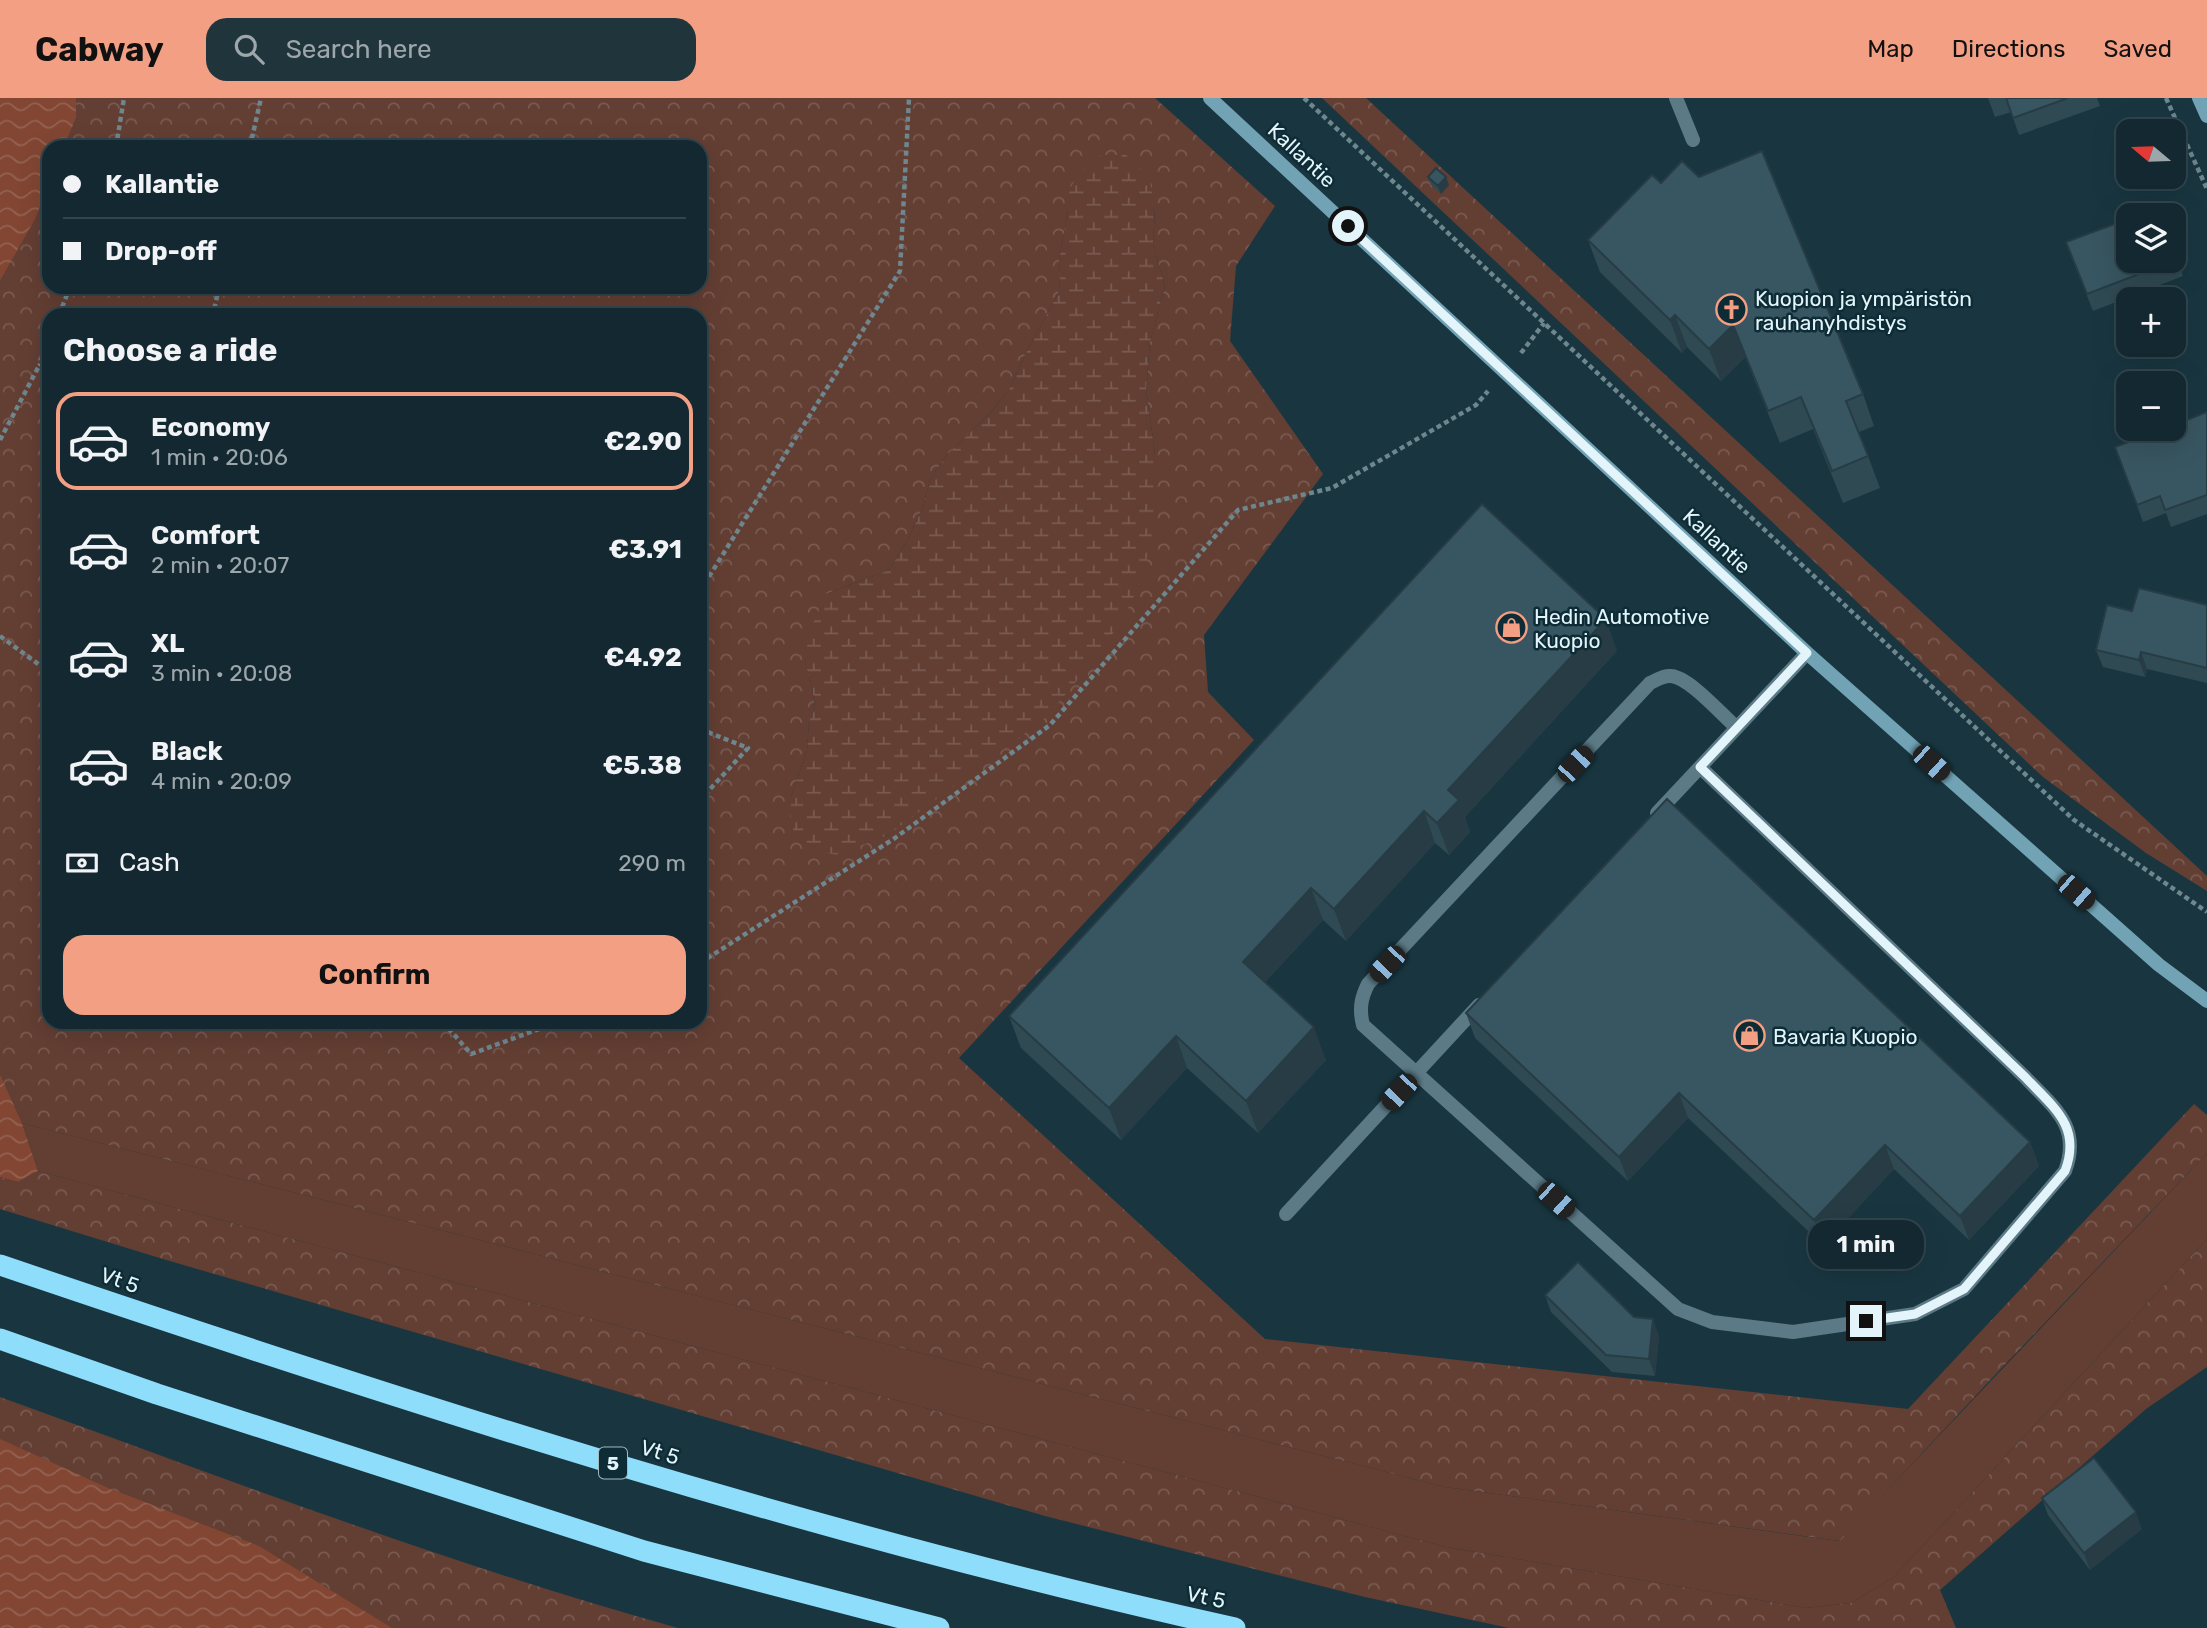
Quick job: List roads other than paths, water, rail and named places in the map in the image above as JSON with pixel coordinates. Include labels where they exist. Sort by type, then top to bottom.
[{"type":"highway","name":"Vt 5","points":[[0,1265],[176,1325],[668,1481],[1092,1597],[1235,1628]]},
{"type":"highway","points":[[0,1339],[170,1398],[644,1551],[939,1628]]},
{"type":"main road","name":"Kallantie","points":[[1210,98],[1807,653],[2160,965],[2207,1001]]},
{"type":"main road","points":[[2199,98],[2207,116]]},
{"type":"lane","points":[[1676,98],[1693,141]]},
{"type":"lane","points":[[1643,829],[1807,653]]},
{"type":"lane","points":[[1700,767],[2025,1077],[2063,1117],[2070,1137],[2072,1155],[2065,1171],[1964,1289],[1915,1314],[1793,1332],[1712,1322],[1678,1309],[1363,1025],[1360,1012],[1362,996],[1368,984],[1650,683],[1662,677],[1673,676],[1684,681],[1737,728]]},
{"type":"lane","points":[[1286,1214],[1491,992]]},
{"type":"water","points":[[0,98],[76,98],[76,118],[67,140],[42,140],[42,202],[0,281]]},
{"type":"water","points":[[0,1074],[22,1123],[38,1171],[18,1182],[0,1177]]},
{"type":"water","points":[[0,1439],[111,1489],[259,1546],[392,1628],[0,1628]]},
{"type":"place","name":"Kuopion ja ympäristön rauhanyhdistys","points":[[1732,310]]},
{"type":"place","name":"Hedin Automotive Kuopio","points":[[1511,628]]},
{"type":"place","name":"Bavaria Kuopio","points":[[1750,1036]]}]
